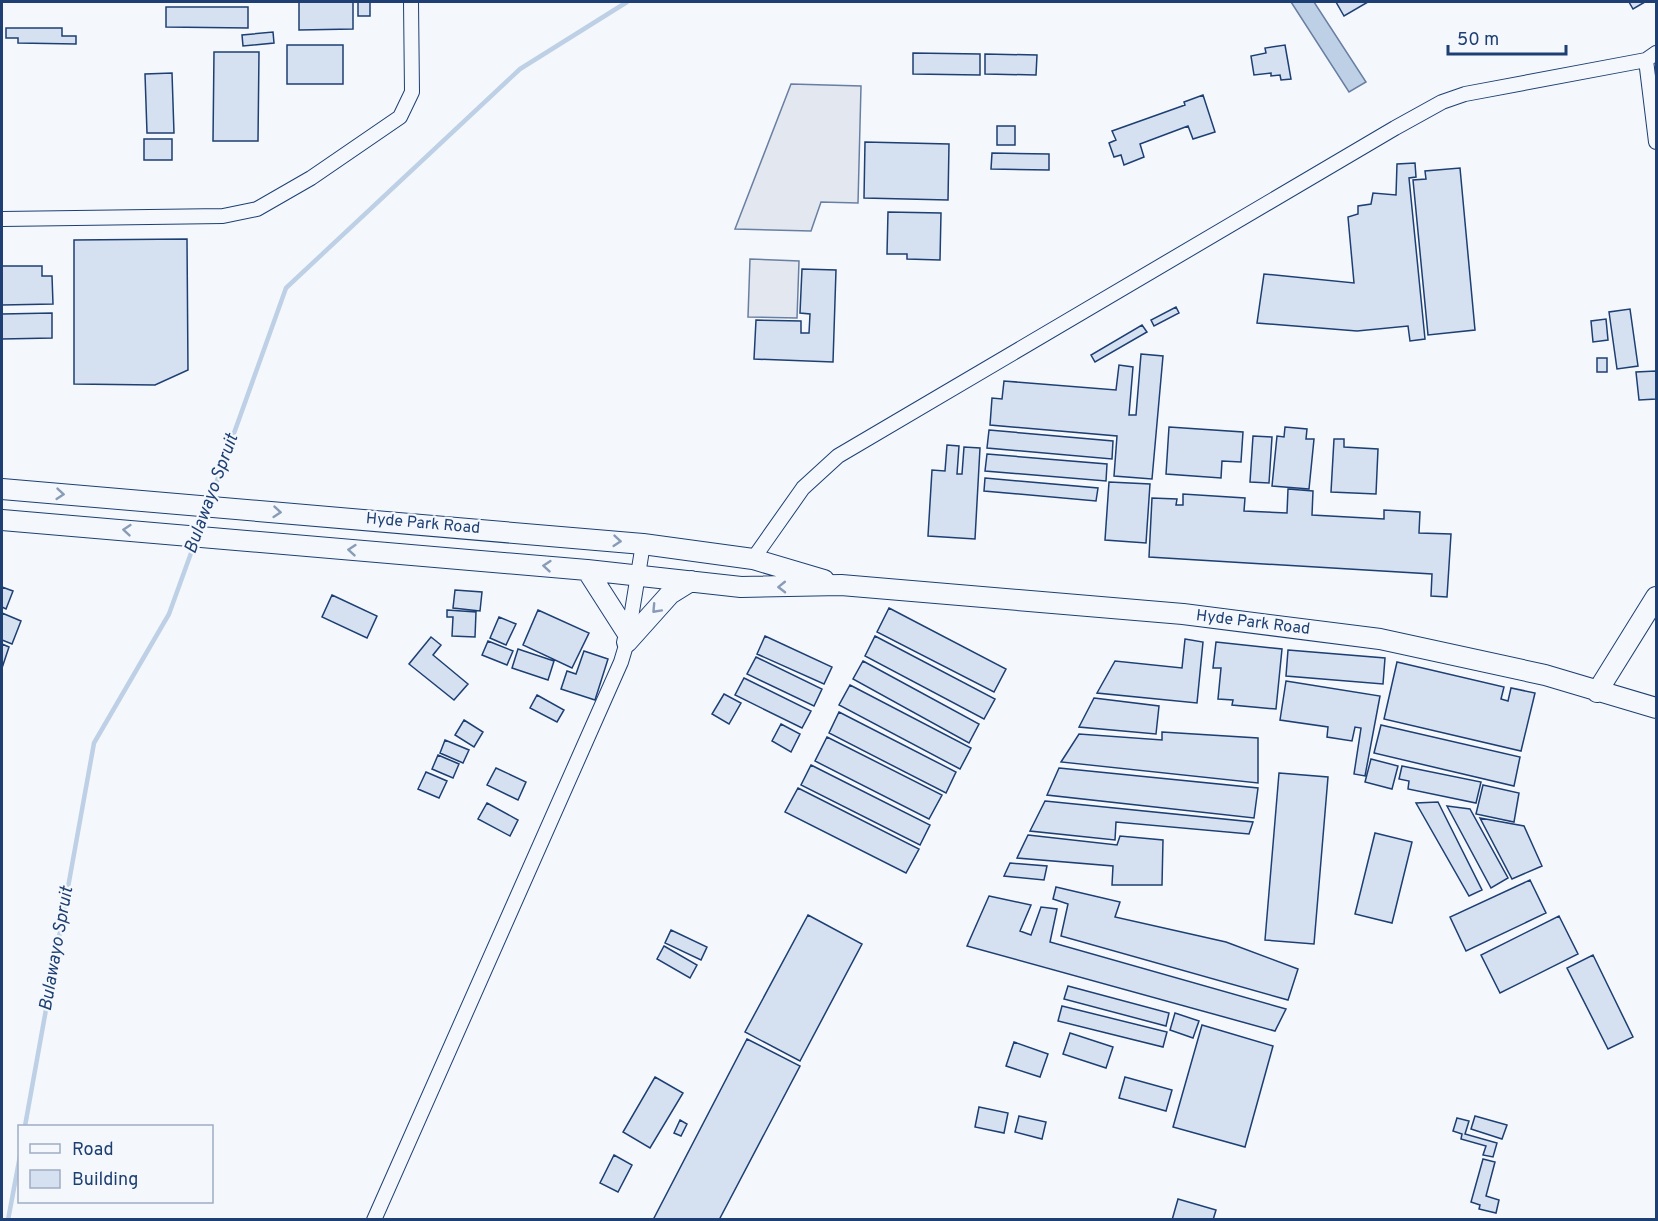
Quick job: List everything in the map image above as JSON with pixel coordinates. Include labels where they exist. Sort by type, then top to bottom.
[{"type":"street","points":[[2,219],[223,216],[257,209],[311,178],[400,117],[412,92],[411,2]]},
{"type":"street","points":[[753,559],[803,488],[838,456],[1442,102],[1482,90],[1651,56],[1656,142]]},
{"type":"street","name":"Hyde Park Road","points":[[2,489],[513,531],[643,544],[753,559],[841,585]]},
{"type":"street","name":"Hyde Park Road","points":[[2,520],[638,574],[741,587],[841,585],[1184,615],[1380,639],[1545,675],[1656,708]]},
{"type":"street","points":[[511,563],[513,531]]},
{"type":"street","points":[[374,1220],[621,662],[643,544]]},
{"type":"street","points":[[587,570],[627,638]]},
{"type":"street","points":[[627,638],[670,594],[691,581]]},
{"type":"street","points":[[1598,692],[1656,597]]},
{"type":"shaded area","points":[[791,84],[861,86],[858,203],[821,202],[811,231],[735,229]]},
{"type":"shaded area","points":[[750,259],[799,261],[797,318],[748,317]]},
{"type":"water","points":[[1291,2],[1314,2],[1366,82],[1349,92]]},
{"type":"building","points":[[299,2],[353,2],[353,29],[299,30]]},
{"type":"building","points":[[358,2],[370,2],[370,16],[358,16]]},
{"type":"building","points":[[1336,2],[1368,2],[1344,16]]},
{"type":"building","points":[[1629,2],[1645,2],[1633,9]]},
{"type":"building","points":[[166,7],[248,7],[248,28],[166,27]]},
{"type":"building","points":[[6,28],[62,28],[62,36],[76,36],[76,44],[18,43],[18,38],[6,38]]},
{"type":"building","points":[[273,32],[274,43],[243,46],[242,35]]},
{"type":"building","points":[[287,45],[343,45],[343,84],[287,84]]},
{"type":"building","points":[[1285,45],[1291,79],[1281,80],[1280,75],[1271,76],[1271,73],[1254,75],[1251,56],[1266,53],[1265,48]]},
{"type":"building","points":[[214,52],[259,52],[258,141],[213,141]]},
{"type":"building","points":[[913,53],[980,54],[980,75],[913,74]]},
{"type":"building","points":[[985,54],[1037,55],[1036,75],[985,74]]},
{"type":"building","points":[[172,73],[174,133],[147,133],[145,74]]},
{"type":"building","points":[[1203,95],[1215,132],[1193,139],[1188,126],[1140,144],[1144,157],[1124,165],[1121,155],[1114,157],[1109,143],[1116,140],[1112,131],[1185,105],[1184,102]]},
{"type":"building","points":[[997,126],[1015,126],[1015,145],[997,145]]},
{"type":"building","points":[[144,139],[172,139],[172,160],[144,160]]},
{"type":"building","points":[[865,142],[949,144],[948,200],[864,198]]},
{"type":"building","points":[[992,153],[1049,154],[1049,170],[991,169]]},
{"type":"building","points":[[1415,163],[1416,177],[1409,178],[1425,339],[1410,341],[1408,326],[1357,331],[1257,323],[1264,274],[1354,283],[1348,217],[1358,214],[1358,206],[1371,204],[1373,193],[1396,195],[1397,164]]},
{"type":"building","points":[[1460,168],[1475,330],[1428,335],[1413,180],[1426,179],[1425,171]]},
{"type":"building","points":[[888,212],[941,213],[940,260],[907,259],[907,254],[887,254]]},
{"type":"building","points":[[187,239],[188,370],[155,385],[74,384],[74,240]]},
{"type":"building","points":[[2,266],[42,266],[42,276],[52,276],[53,304],[2,305]]},
{"type":"building","points":[[802,269],[836,270],[833,362],[754,359],[756,320],[801,321],[801,333],[809,333],[810,314],[800,313]]},
{"type":"building","points":[[1176,307],[1179,313],[1154,326],[1151,320]]},
{"type":"building","points":[[1630,309],[1638,366],[1617,369],[1609,312]]},
{"type":"building","points":[[52,313],[52,338],[2,339],[2,314]]},
{"type":"building","points":[[1606,319],[1608,340],[1593,342],[1591,321]]},
{"type":"building","points":[[1142,325],[1147,332],[1095,362],[1091,355]]},
{"type":"building","points":[[1141,354],[1163,356],[1152,479],[1114,476],[1117,436],[990,425],[992,398],[1002,399],[1004,381],[1116,390],[1119,365],[1133,367],[1129,415],[1136,415]]},
{"type":"building","points":[[1597,358],[1607,358],[1607,372],[1597,372]]},
{"type":"building","points":[[1656,371],[1656,399],[1639,400],[1636,372]]},
{"type":"building","points":[[1169,427],[1243,432],[1241,462],[1222,461],[1221,478],[1166,474]]},
{"type":"building","points":[[1285,427],[1307,429],[1306,439],[1314,439],[1309,489],[1272,486],[1277,436],[1284,437]]},
{"type":"building","points":[[989,430],[1113,441],[1112,459],[987,448]]},
{"type":"building","points":[[1253,436],[1272,437],[1269,483],[1250,482]]},
{"type":"building","points":[[1334,439],[1344,439],[1344,447],[1378,449],[1376,494],[1331,492]]},
{"type":"building","points":[[947,445],[959,446],[957,474],[962,474],[964,447],[980,448],[975,539],[928,536],[932,470],[945,471]]},
{"type":"building","points":[[987,454],[1107,464],[1106,481],[985,471]]},
{"type":"building","points":[[985,478],[1098,488],[1096,501],[984,491]]},
{"type":"building","points":[[1109,482],[1150,484],[1146,543],[1105,540]]},
{"type":"building","points":[[1288,489],[1313,491],[1312,515],[1384,519],[1384,510],[1420,512],[1419,533],[1451,534],[1447,597],[1431,596],[1432,574],[1149,557],[1152,498],[1177,499],[1176,505],[1183,505],[1183,494],[1245,498],[1244,511],[1287,513]]},
{"type":"building","points":[[2,587],[13,591],[6,609],[2,607]]},
{"type":"building","points":[[455,590],[482,592],[480,611],[453,608]]},
{"type":"building","points":[[332,595],[377,616],[367,638],[322,617]]},
{"type":"building","points":[[889,608],[1006,669],[994,692],[877,632]]},
{"type":"building","points":[[447,610],[476,612],[475,637],[452,636],[453,617],[447,617]]},
{"type":"building","points":[[538,610],[589,633],[572,668],[523,645]]},
{"type":"building","points":[[2,613],[21,621],[12,644],[2,640]]},
{"type":"building","points":[[499,617],[516,624],[506,645],[490,638]]},
{"type":"building","points":[[765,636],[832,667],[824,684],[757,654]]},
{"type":"building","points":[[875,636],[995,699],[984,719],[865,656]]},
{"type":"building","points":[[431,637],[441,645],[433,655],[468,684],[454,700],[409,664]]},
{"type":"building","points":[[1185,639],[1203,642],[1197,703],[1097,693],[1115,661],[1182,668]]},
{"type":"building","points":[[488,641],[513,651],[507,665],[482,655]]},
{"type":"building","points":[[1216,642],[1282,649],[1276,709],[1232,705],[1233,700],[1218,699],[1221,668],[1213,668]]},
{"type":"building","points":[[2,644],[9,647],[2,668]]},
{"type":"building","points":[[518,649],[554,661],[548,680],[512,668]]},
{"type":"building","points":[[1288,650],[1385,658],[1383,684],[1286,676]]},
{"type":"building","points":[[584,651],[608,659],[595,700],[561,689],[567,671],[576,674]]},
{"type":"building","points":[[756,657],[822,689],[814,706],[747,674]]},
{"type":"building","points":[[863,661],[979,724],[969,743],[853,679]]},
{"type":"building","points":[[1397,662],[1504,687],[1501,699],[1508,701],[1511,688],[1535,693],[1521,751],[1384,719]]},
{"type":"building","points":[[744,678],[811,711],[802,728],[735,695]]},
{"type":"building","points":[[1286,681],[1380,696],[1365,776],[1354,774],[1361,728],[1355,727],[1352,741],[1327,737],[1328,727],[1280,720]]},
{"type":"building","points":[[850,685],[971,748],[960,769],[839,705]]},
{"type":"building","points":[[724,694],[741,703],[729,724],[712,714]]},
{"type":"building","points":[[537,695],[564,710],[557,722],[530,708]]},
{"type":"building","points":[[1094,698],[1159,706],[1156,734],[1079,727]]},
{"type":"building","points":[[839,712],[956,772],[946,793],[829,733]]},
{"type":"building","points":[[464,720],[483,732],[474,747],[455,735]]},
{"type":"building","points":[[781,724],[800,734],[791,752],[772,741]]},
{"type":"building","points":[[1381,725],[1520,757],[1514,786],[1374,753]]},
{"type":"building","points":[[1162,732],[1258,738],[1258,783],[1061,762],[1079,734],[1162,740]]},
{"type":"building","points":[[827,737],[942,795],[929,819],[815,761]]},
{"type":"building","points":[[445,740],[469,750],[463,763],[440,753]]},
{"type":"building","points":[[438,755],[459,764],[453,778],[432,769]]},
{"type":"building","points":[[1371,759],[1398,766],[1392,789],[1365,782]]},
{"type":"building","points":[[811,765],[930,825],[920,845],[801,785]]},
{"type":"building","points":[[1402,766],[1481,782],[1476,803],[1408,789],[1409,781],[1399,779]]},
{"type":"building","points":[[496,768],[526,782],[518,800],[487,785]]},
{"type":"building","points":[[1059,768],[1258,788],[1254,818],[1047,795]]},
{"type":"building","points":[[426,772],[447,781],[439,798],[418,789]]},
{"type":"building","points":[[1279,773],[1328,777],[1314,944],[1265,940]]},
{"type":"building","points":[[1483,785],[1519,793],[1514,822],[1476,814]]},
{"type":"building","points":[[798,788],[919,849],[906,873],[785,812]]},
{"type":"building","points":[[1045,801],[1253,822],[1249,834],[1116,822],[1115,840],[1030,831]]},
{"type":"building","points":[[1438,802],[1482,890],[1469,896],[1416,803]]},
{"type":"building","points":[[487,803],[518,820],[510,836],[478,819]]},
{"type":"building","points":[[1447,806],[1470,809],[1508,878],[1491,888]]},
{"type":"building","points":[[1480,818],[1524,826],[1542,866],[1512,879]]},
{"type":"building","points":[[1375,833],[1412,842],[1392,923],[1355,914]]},
{"type":"building","points":[[1028,835],[1117,845],[1120,836],[1163,840],[1162,885],[1112,885],[1113,866],[1017,858]]},
{"type":"building","points":[[1010,863],[1047,866],[1044,880],[1004,876]]},
{"type":"building","points":[[1530,880],[1546,913],[1466,951],[1450,917]]},
{"type":"building","points":[[1056,887],[1120,902],[1115,917],[1226,942],[1298,969],[1288,1000],[1061,936],[1068,904],[1053,899]]},
{"type":"building","points":[[989,896],[1031,905],[1020,931],[1031,935],[1041,907],[1057,909],[1050,942],[1286,1009],[1275,1031],[967,946]]},
{"type":"building","points":[[808,915],[862,944],[800,1061],[745,1032]]},
{"type":"building","points":[[1559,916],[1578,954],[1500,993],[1481,955]]},
{"type":"building","points":[[671,930],[707,947],[701,960],[665,943]]},
{"type":"building","points":[[664,946],[697,965],[690,978],[657,959]]},
{"type":"building","points":[[1593,955],[1633,1037],[1608,1049],[1567,968]]},
{"type":"building","points":[[1068,986],[1169,1013],[1166,1026],[1064,999]]},
{"type":"building","points":[[1062,1006],[1167,1032],[1163,1047],[1058,1021]]},
{"type":"building","points":[[1175,1013],[1199,1021],[1193,1038],[1170,1030]]},
{"type":"building","points":[[1202,1025],[1273,1046],[1245,1147],[1173,1127]]},
{"type":"building","points":[[1070,1033],[1113,1047],[1106,1068],[1063,1054]]},
{"type":"building","points":[[747,1039],[800,1066],[719,1220],[653,1220]]},
{"type":"building","points":[[1014,1042],[1048,1054],[1040,1077],[1006,1066]]},
{"type":"building","points":[[655,1077],[683,1093],[650,1148],[623,1132]]},
{"type":"building","points":[[1125,1077],[1172,1090],[1166,1111],[1119,1098]]},
{"type":"building","points":[[979,1107],[1008,1113],[1004,1133],[975,1127]]},
{"type":"building","points":[[1019,1116],[1046,1122],[1042,1139],[1015,1132]]},
{"type":"building","points":[[1475,1116],[1507,1125],[1502,1139],[1471,1129]]},
{"type":"building","points":[[1457,1118],[1469,1121],[1465,1134],[1497,1143],[1493,1157],[1483,1155],[1486,1146],[1461,1139],[1462,1134],[1453,1131]]},
{"type":"building","points":[[680,1120],[687,1124],[681,1136],[674,1133]]},
{"type":"building","points":[[614,1155],[632,1165],[618,1192],[600,1183]]},
{"type":"building","points":[[1483,1159],[1495,1162],[1486,1196],[1499,1200],[1496,1213],[1479,1209],[1480,1205],[1471,1202]]},
{"type":"building","points":[[1178,1199],[1216,1210],[1213,1220],[1172,1220]]},
{"type":"waterway","name":"Bulawayo Spruit","points":[[209,503],[286,288],[520,69],[627,2]]},
{"type":"waterway","name":"Bulawayo Spruit","points":[[198,531],[206,511]]},
{"type":"waterway","name":"Bulawayo Spruit","points":[[25,1125],[94,743],[169,614],[195,542]]},
{"type":"waterway","name":"Bulawayo Spruit","points":[[8,1220],[18,1167]]}]
